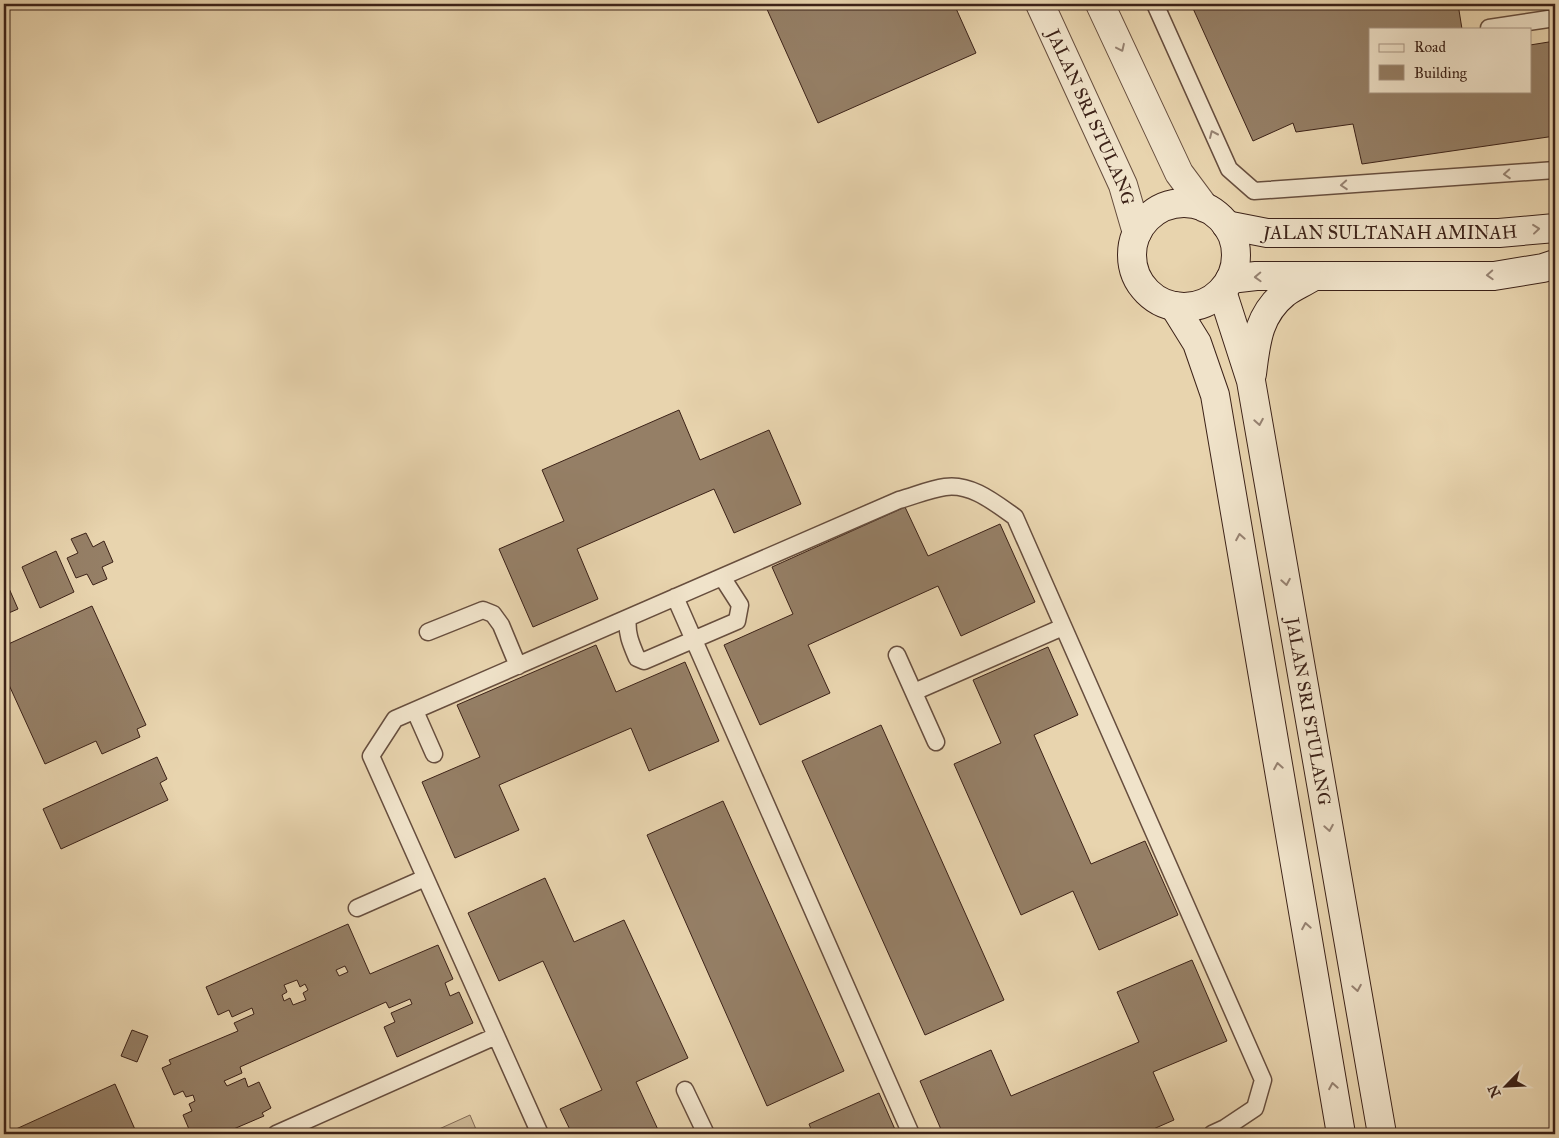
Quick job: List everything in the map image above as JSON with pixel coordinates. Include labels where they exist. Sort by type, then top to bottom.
[{"type":"street","name":"JALAN SRI STULANG","points":[[1040,4],[1123,184],[1137,233]]},
{"type":"street","points":[[1100,4],[1179,173],[1215,216],[1232,237],[1235,251],[1234,266],[1226,285],[1212,299],[1200,305],[1188,307],[1163,303],[1152,296],[1143,287],[1133,266],[1132,254],[1137,233],[1144,222],[1154,212],[1166,206],[1179,204],[1192,204],[1215,216]]},
{"type":"street","name":"JALAN SULTANAH AMINAH","points":[[1215,216],[1267,233],[1498,233],[1555,228]]},
{"type":"street","points":[[1226,285],[1256,276],[1494,276],[1543,268],[1555,264]]},
{"type":"street","points":[[1251,381],[1259,328],[1268,310],[1285,293],[1312,277]]},
{"type":"street","name":"JALAN SRI STULANG","points":[[1226,285],[1251,381],[1382,1134]]},
{"type":"street","points":[[1174,306],[1197,343],[1216,395],[1341,1134]]},
{"type":"lane","points":[[1155,4],[1228,169],[1254,191],[1555,170]]},
{"type":"lane","points":[[1489,28],[1555,18]]},
{"type":"lane","points":[[540,1134],[371,756],[395,719],[900,500],[946,487],[969,490],[990,499],[1015,517],[1264,1080],[1255,1108],[1225,1128],[1212,1134]]},
{"type":"lane","points":[[628,618],[627,628],[631,644],[637,658],[644,661],[737,621],[740,605],[722,577]]},
{"type":"lane","points":[[675,598],[911,1134]]},
{"type":"lane","points":[[428,632],[483,610],[493,614],[501,625],[518,666]]},
{"type":"lane","points":[[914,692],[1063,627]]},
{"type":"lane","points":[[897,655],[936,742]]},
{"type":"lane","points":[[415,711],[434,754]]},
{"type":"lane","points":[[357,908],[426,878]]},
{"type":"lane","points":[[276,1134],[301,1129],[496,1036]]},
{"type":"lane","points":[[685,1090],[706,1134]]},
{"type":"shaded area","points":[[470,1115],[478,1134],[428,1134]]},
{"type":"building","points":[[773,4],[954,4],[976,53],[818,123],[766,7]]},
{"type":"building","points":[[1191,4],[1458,4],[1462,28],[1369,28],[1369,92],[1532,92],[1532,45],[1555,41],[1555,136],[1362,164],[1353,124],[1296,132],[1293,123],[1253,141]]},
{"type":"building","points":[[679,410],[700,460],[769,430],[801,504],[734,533],[714,489],[577,549],[598,599],[533,627],[499,549],[564,521],[542,470]]},
{"type":"building","points":[[905,507],[928,556],[1000,524],[1035,602],[961,636],[938,586],[808,645],[830,693],[760,725],[724,645],[793,614],[772,567]]},
{"type":"building","points":[[86,533],[93,547],[104,541],[113,562],[102,567],[107,579],[93,585],[87,574],[76,578],[67,558],[78,553],[71,539]]},
{"type":"building","points":[[56,551],[74,592],[40,608],[22,567]]},
{"type":"building","points":[[4,577],[18,609],[4,615]]},
{"type":"building","points":[[92,606],[146,725],[137,729],[140,737],[102,754],[96,741],[45,764],[4,674],[4,646]]},
{"type":"building","points":[[596,645],[616,692],[685,662],[719,741],[649,771],[631,728],[499,785],[519,830],[455,858],[422,782],[480,757],[457,705]]},
{"type":"building","points":[[1048,647],[1078,715],[1034,735],[1091,864],[1145,841],[1178,915],[1099,950],[1073,891],[1021,915],[954,764],[1001,743],[973,680]]},
{"type":"building","points":[[881,725],[1004,1000],[925,1035],[802,761]]},
{"type":"building","points":[[157,757],[167,779],[160,783],[168,800],[61,849],[43,809]]},
{"type":"building","points":[[723,801],[844,1071],[767,1106],[647,835]]},
{"type":"building","points":[[545,878],[574,942],[624,920],[688,1058],[636,1082],[660,1134],[572,1134],[560,1109],[602,1090],[543,961],[499,981],[468,913]]},
{"type":"building","points":[[348,924],[370,974],[438,945],[453,979],[445,983],[450,996],[459,992],[473,1023],[397,1057],[384,1027],[395,1022],[391,1013],[412,1004],[410,999],[389,1008],[386,1002],[240,1067],[242,1073],[224,1081],[227,1086],[245,1078],[248,1087],[259,1082],[271,1108],[262,1113],[264,1116],[222,1134],[191,1134],[183,1115],[192,1111],[189,1104],[195,1101],[193,1095],[186,1097],[183,1091],[174,1095],[162,1068],[171,1064],[169,1060],[238,1031],[234,1023],[254,1014],[252,1008],[232,1017],[229,1010],[218,1015],[206,987]],"holes":[[[345,966],[348,972],[339,976],[336,970]],[[297,980],[300,987],[305,984],[308,990],[303,993],[306,1000],[293,1005],[290,998],[284,1001],[282,995],[287,992],[284,985]]]},
{"type":"building","points":[[1192,960],[1227,1041],[1153,1072],[1174,1120],[1142,1134],[1027,1134],[1026,1131],[1017,1134],[943,1134],[920,1081],[991,1050],[1011,1096],[1139,1042],[1117,992]]},
{"type":"building","points":[[132,1030],[148,1036],[137,1062],[121,1056]]},
{"type":"building","points":[[115,1084],[137,1134],[5,1134]]},
{"type":"building","points":[[879,1093],[897,1134],[813,1134],[809,1124]]}]
